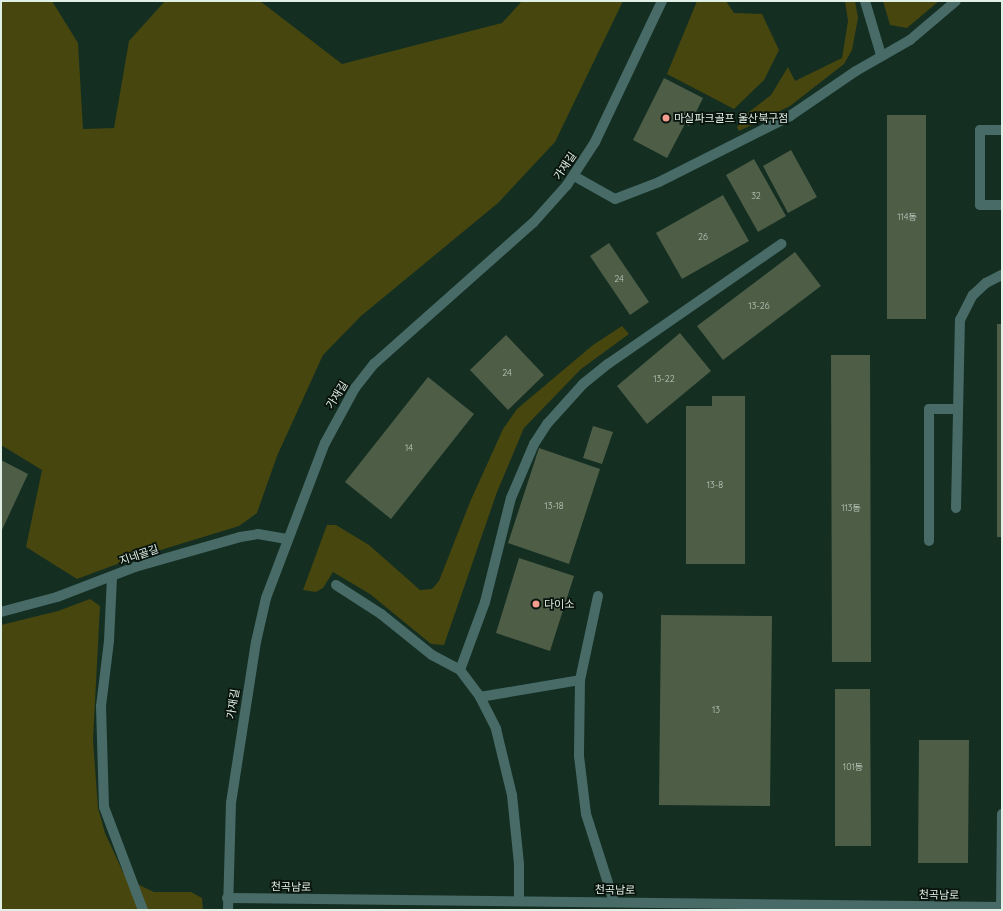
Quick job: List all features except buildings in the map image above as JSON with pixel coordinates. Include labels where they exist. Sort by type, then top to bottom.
[{"type":"street","name":"가재길","points":[[228,910],[227,898],[231,802],[244,707],[266,598],[287,539],[325,443],[355,388],[374,364],[533,223],[574,176],[595,142],[662,1]]},
{"type":"street","points":[[865,1],[881,55]]},
{"type":"street","points":[[574,176],[609,197],[629,196],[790,116],[881,55],[910,40],[956,1]]},
{"type":"street","points":[[1002,130],[980,130],[980,205],[1002,205]]},
{"type":"street","points":[[460,670],[485,602],[511,498],[534,444],[547,424],[583,384],[608,364],[781,244]]},
{"type":"street","points":[[956,508],[960,320],[973,295],[986,283],[1002,275]]},
{"type":"street","points":[[929,541],[929,408],[957,408]]},
{"type":"street","name":"지네골길","points":[[1,612],[57,597],[135,567],[240,537],[258,534],[287,539]]},
{"type":"street","points":[[112,577],[109,641],[101,706],[104,807],[143,910]]},
{"type":"street","points":[[336,585],[381,614],[432,656],[460,670],[480,697],[496,729],[512,795],[520,864],[519,901]]},
{"type":"street","points":[[598,596],[580,680],[581,784],[586,814],[614,902]]},
{"type":"street","points":[[480,697],[580,680]]},
{"type":"street","points":[[1002,814],[1002,908]]},
{"type":"street","name":"천곡남로","points":[[227,898],[1002,908]]},
{"type":"shaded area","points":[[1,1],[52,1],[78,43],[83,129],[114,128],[129,41],[165,1],[260,1],[342,64],[502,23],[522,1],[623,1],[555,142],[498,203],[361,316],[323,355],[277,456],[257,513],[239,526],[128,560],[77,579],[26,547],[42,470],[1,445]]},
{"type":"shaded area","points":[[697,1],[726,1],[734,13],[762,14],[779,50],[764,80],[734,109],[667,74]]},
{"type":"shaded area","points":[[845,1],[855,1],[858,18],[852,50],[844,64],[790,106],[739,131],[737,127],[745,115],[771,95],[788,67],[795,81],[842,58],[848,21]]},
{"type":"shaded area","points":[[883,1],[939,1],[907,28],[890,25]]},
{"type":"shaded area","points":[[622,326],[629,334],[581,369],[524,428],[497,492],[444,645],[431,644],[370,594],[333,572],[323,588],[316,592],[303,590],[327,525],[336,525],[369,545],[420,590],[432,589],[439,581],[470,502],[503,429],[517,409],[593,345]]},
{"type":"shaded area","points":[[90,599],[100,606],[93,740],[98,808],[105,833],[123,872],[139,885],[154,892],[191,892],[202,898],[203,910],[1,910],[1,625],[58,611]]},
{"type":"place","name":"마실파크골프 울산북구점","points":[[666,118]]},
{"type":"place","name":"다이소","points":[[536,604]]}]
